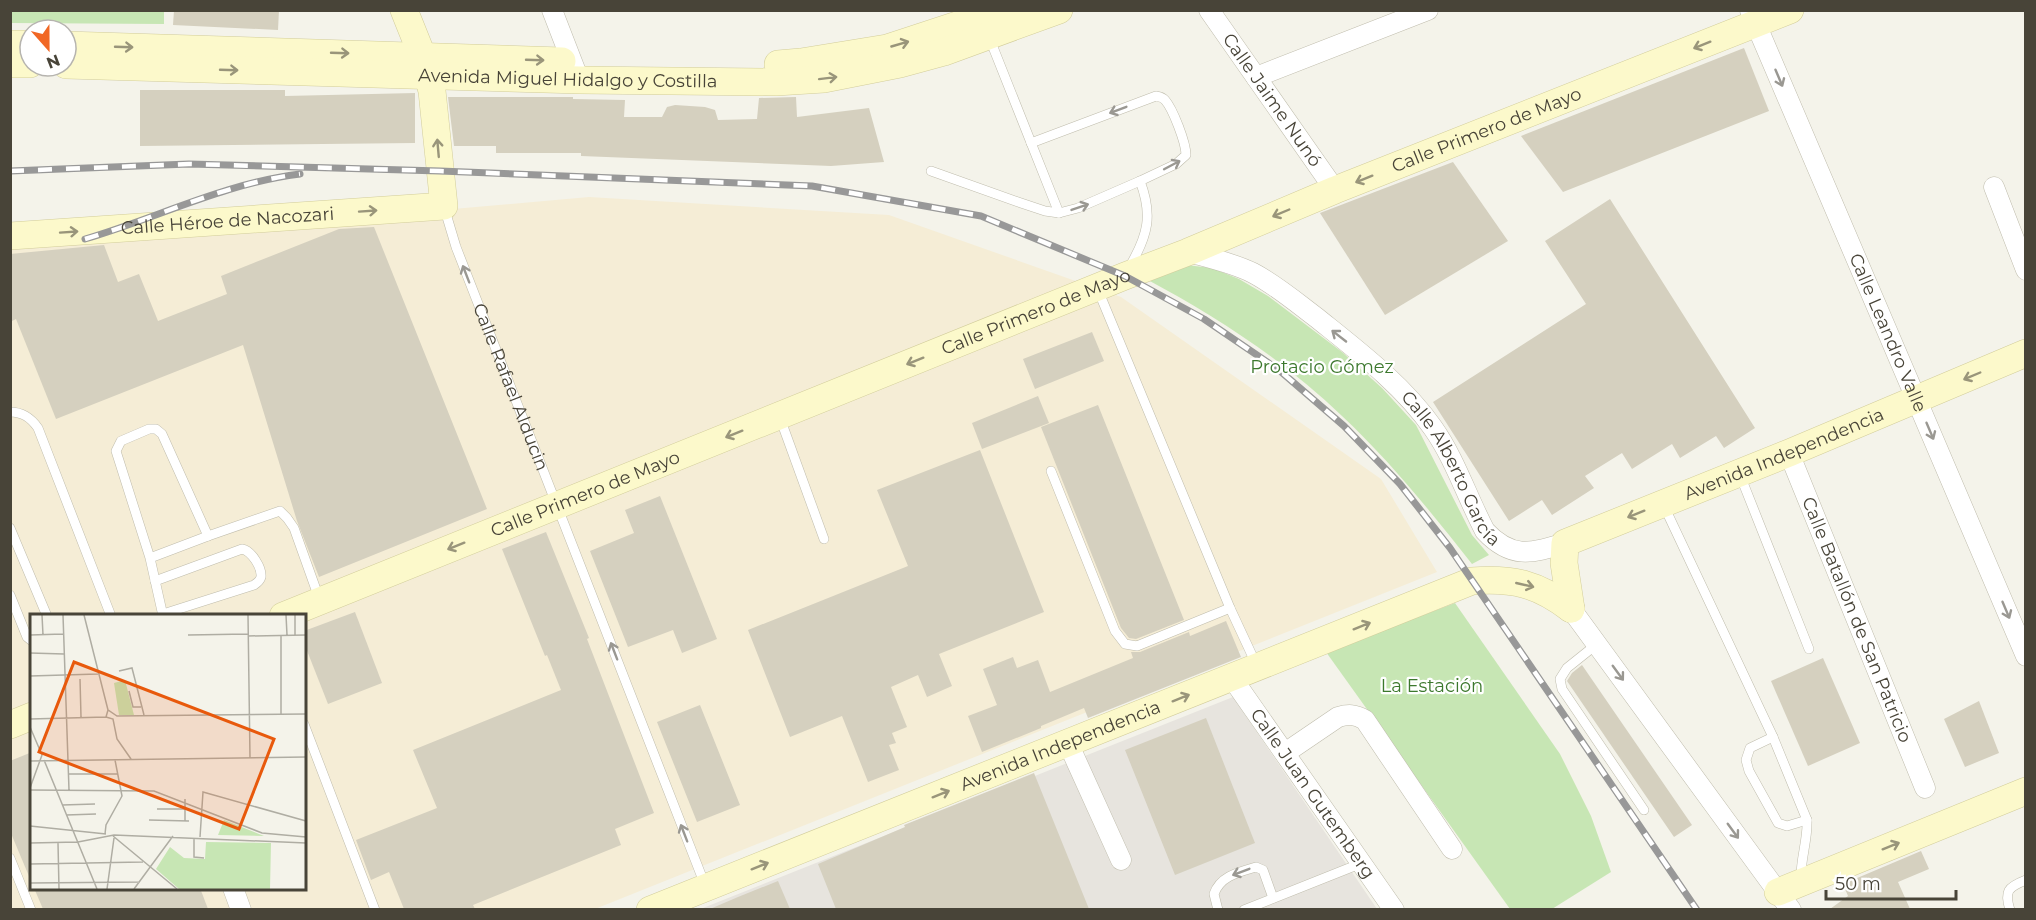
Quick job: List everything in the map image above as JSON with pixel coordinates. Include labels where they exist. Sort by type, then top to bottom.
[{"type":"main road","name":"Calle Rafael Alducin","points":[[404,10],[425,65],[435,110],[444,206]]},
{"type":"main road","name":"Avenida Miguel Hidalgo y Costilla","points":[[78,64],[182,59],[425,65],[571,61],[764,65],[801,62],[886,48],[1003,10]]},
{"type":"main road","name":"Avenida Miguel Hidalgo y Costilla","points":[[571,61],[776,82],[824,79],[900,64],[944,52],[1059,10]]},
{"type":"main road","name":"Calle Primero de Mayo","points":[[286,614],[1188,252],[1753,17],[1790,10]]},
{"type":"main road","name":"Avenida Miguel Hidalgo y Costilla","points":[[78,46],[182,59]]},
{"type":"main road","name":"Calle Héroe de Nacozari","points":[[10,236],[444,206]]},
{"type":"main road","name":"Avenida Independencia","points":[[1553,547],[1789,453],[2025,353]]},
{"type":"main road","points":[[1553,547],[1564,563],[1571,609]]},
{"type":"main road","name":"Avenida Independencia","points":[[650,909],[1472,581],[1507,581],[1532,586],[1550,594],[1571,609]]},
{"type":"main road","points":[[10,725],[30,717]]},
{"type":"main road","points":[[1790,895],[2025,791]]},
{"type":"street","points":[[552,10],[571,61]]},
{"type":"street","name":"Calle Jaime Nunó","points":[[1209,10],[1335,190]]},
{"type":"street","points":[[1256,77],[1428,10]]},
{"type":"street","name":"Calle Leandro Valle","points":[[1753,17],[2025,656]]},
{"type":"street","points":[[1994,187],[2025,270]]},
{"type":"street","name":"Calle Alberto García","points":[[1188,252],[1254,273],[1287,295],[1347,342],[1393,382],[1434,430],[1485,531],[1496,542],[1512,550],[1529,553],[1553,547]]},
{"type":"street","name":"Calle Batallón de San Patricio","points":[[1789,453],[1925,788]]},
{"type":"street","points":[[1571,609],[1790,895]]},
{"type":"street","name":"Calle Juan Gutemberg","points":[[1232,678],[1394,909]]},
{"type":"street","points":[[1285,753],[1338,717],[1347,714],[1360,717],[1365,720],[1452,849]]},
{"type":"street","points":[[1068,743],[1120,860]]},
{"type":"street","points":[[234,890],[241,909]]},
{"type":"lane","points":[[989,36],[1059,213]]},
{"type":"lane","points":[[931,171],[1045,211],[1059,213],[1078,208],[1140,181],[1176,164],[1186,155],[1184,141],[1170,107],[1162,98],[1156,96],[1031,143]]},
{"type":"lane","points":[[1125,276],[1140,249],[1147,225],[1149,209],[1140,181]]},
{"type":"lane","name":"Calle Rafael Alducin","points":[[444,206],[456,247],[706,887]]},
{"type":"lane","points":[[1097,288],[1230,608],[1258,668]]},
{"type":"lane","points":[[10,412],[23,414],[31,419],[38,428],[111,614]]},
{"type":"lane","points":[[779,416],[824,539]]},
{"type":"lane","points":[[163,614],[150,558],[116,451],[121,441],[149,429],[156,429],[162,434],[208,536]]},
{"type":"lane","points":[[1051,471],[1115,631],[1125,644],[1137,646],[1230,608]]},
{"type":"lane","points":[[1740,472],[1809,649]]},
{"type":"lane","points":[[1663,503],[1773,737],[1807,820],[1801,868],[1790,895]]},
{"type":"lane","points":[[150,558],[280,512],[294,528],[319,601]]},
{"type":"lane","points":[[10,528],[47,614]]},
{"type":"lane","points":[[156,581],[242,549],[249,550],[253,554],[261,576],[260,581],[254,585],[166,614]]},
{"type":"lane","points":[[10,595],[30,639]]},
{"type":"lane","points":[[1597,644],[1567,668],[1560,679],[1562,688],[1644,810]]},
{"type":"lane","points":[[306,729],[375,909]]},
{"type":"lane","points":[[1773,737],[1750,748],[1747,753],[1747,766],[1778,823],[1787,826],[1807,820]]},
{"type":"lane","points":[[10,858],[31,909]]},
{"type":"lane","points":[[1244,909],[1362,863]]},
{"type":"lane","points":[[1218,909],[1214,894],[1218,884],[1228,877],[1256,867],[1263,870],[1273,898]]},
{"type":"lane","points":[[2010,909],[2006,897],[2008,892],[2011,887],[2025,880]]},
{"type":"shaded area","points":[[589,197],[889,215],[1121,297],[1381,479],[1437,572],[595,909],[11,910],[11,248]]},
{"type":"shaded area","points":[[1233,697],[1377,909],[698,910]]},
{"type":"green space","points":[[11,10],[164,11],[164,24],[78,23],[78,18],[18,18],[18,23],[11,23]]},
{"type":"green space","name":"Protacio Gómez","points":[[1186,265],[1212,268],[1239,279],[1268,296],[1342,352],[1382,388],[1416,425],[1472,535],[1489,555],[1472,564],[1426,506],[1377,451],[1342,416],[1297,377],[1225,325],[1148,280]]},
{"type":"green space","name":"La Estación","points":[[1455,603],[1560,754],[1591,816],[1611,872],[1552,909],[1510,909],[1326,652]]},
{"type":"building","points":[[174,10],[279,10],[278,30],[173,25]]},
{"type":"building","points":[[1744,48],[1769,111],[1563,192],[1521,136]]},
{"type":"building","points":[[140,90],[285,90],[285,96],[415,93],[415,143],[140,146]]},
{"type":"building","points":[[448,97],[573,97],[573,99],[625,100],[624,117],[662,117],[667,107],[675,105],[715,110],[718,120],[757,119],[759,98],[796,97],[797,117],[869,108],[884,162],[831,166],[581,156],[581,153],[496,153],[496,146],[454,146]]},
{"type":"building","points":[[1453,162],[1508,241],[1385,315],[1320,213]]},
{"type":"building","points":[[1610,199],[1755,428],[1724,448],[1716,436],[1680,458],[1672,444],[1632,469],[1622,453],[1585,476],[1594,488],[1552,515],[1542,500],[1509,521],[1433,402],[1586,304],[1545,241]]},
{"type":"building","points":[[374,227],[487,509],[319,577],[297,521],[243,345],[56,419],[16,319],[10,322],[10,254],[104,245],[118,282],[139,274],[158,321],[227,294],[221,276],[339,229]]},
{"type":"building","points":[[1092,332],[1104,361],[1035,389],[1023,359]]},
{"type":"building","points":[[1038,396],[1049,423],[982,449],[972,423]]},
{"type":"building","points":[[1098,405],[1184,620],[1136,639],[1129,638],[1121,628],[1041,427]]},
{"type":"building","points":[[980,450],[1044,612],[939,654],[952,686],[927,697],[918,675],[891,687],[907,727],[892,733],[896,743],[889,745],[899,770],[868,782],[842,716],[790,737],[748,630],[908,566],[877,490]]},
{"type":"building","points":[[660,496],[717,639],[682,653],[673,630],[628,647],[590,551],[634,533],[625,510]]},
{"type":"building","points":[[546,532],[589,638],[587,639],[654,813],[615,829],[621,845],[473,905],[475,909],[404,909],[389,872],[371,880],[356,840],[437,808],[413,750],[561,690],[502,549]]},
{"type":"building","points":[[355,612],[382,683],[328,704],[306,648],[306,630]]},
{"type":"building","points":[[1226,621],[1241,657],[1088,718],[1084,708],[982,752],[968,716],[997,705],[983,669],[1013,657],[1017,668],[1038,660],[1050,692],[1133,658],[1131,652],[1140,652],[1189,632],[1190,636]]},
{"type":"building","points":[[1823,658],[1860,743],[1808,766],[1771,681]]},
{"type":"building","points":[[1582,665],[1692,825],[1674,837],[1567,681],[1572,673]]},
{"type":"building","points":[[1979,701],[1999,753],[1965,767],[1944,719]]},
{"type":"building","points":[[700,705],[740,805],[697,822],[657,722]]},
{"type":"building","points":[[1206,718],[1255,843],[1175,875],[1125,750]]},
{"type":"building","points":[[30,753],[30,879],[10,831],[10,761]]},
{"type":"building","points":[[1034,773],[1089,909],[836,909],[818,864],[905,827],[904,825]]},
{"type":"building","points":[[1921,851],[1929,869],[1898,882],[1910,909],[1830,909],[1848,896],[1843,884]]},
{"type":"building","points":[[778,881],[790,909],[710,909],[738,897]]},
{"type":"building","points":[[35,890],[201,890],[208,909],[43,909]]},
{"type":"railway","points":[[10,171],[189,164],[440,171],[812,186],[981,216],[1125,276],[1204,319],[1279,370],[1344,426],[1400,484],[1450,548],[1697,910]]},
{"type":"railway","points":[[85,239],[218,193],[300,174]]}]
